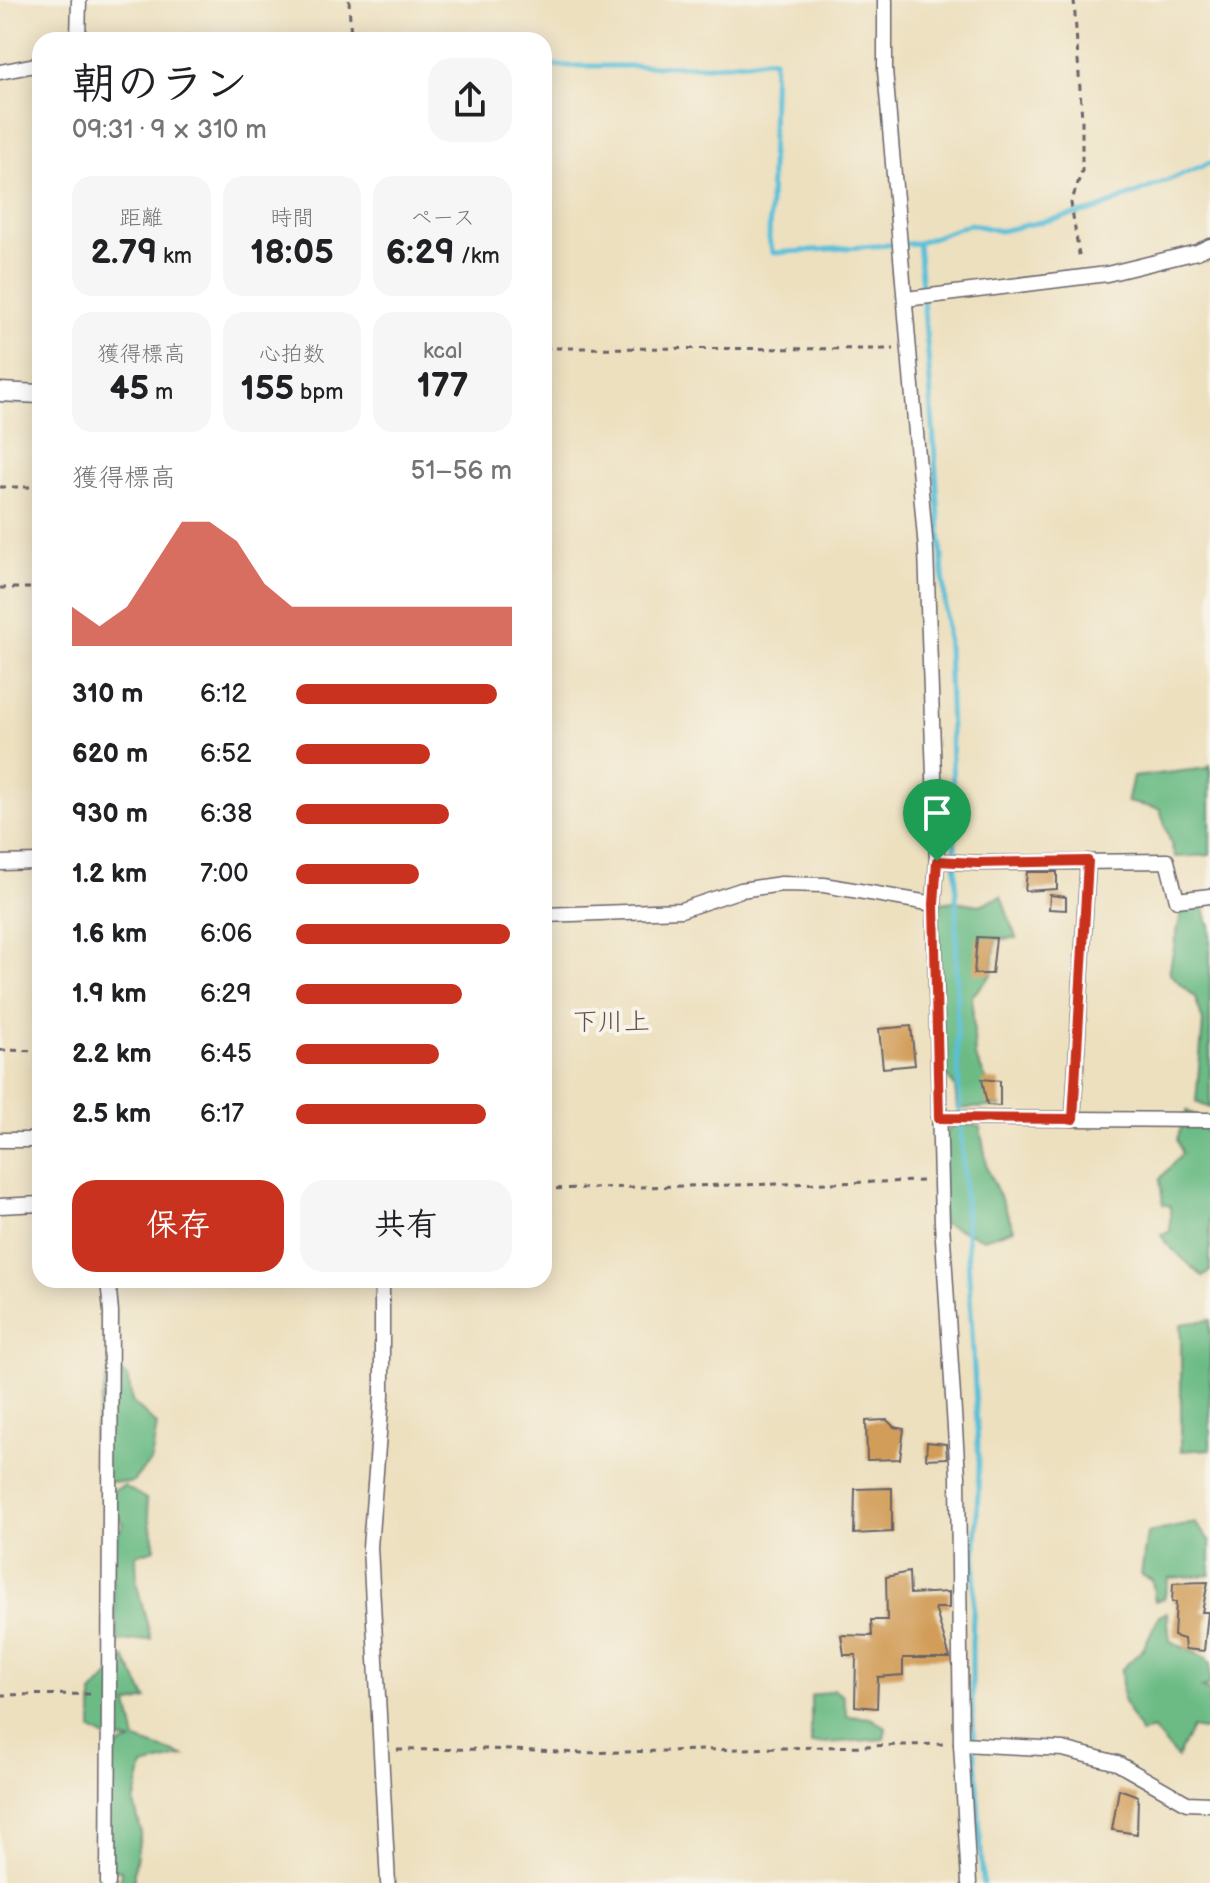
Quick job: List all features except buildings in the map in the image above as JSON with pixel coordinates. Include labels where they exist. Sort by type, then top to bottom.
[{"type":"street","points":[[78,32],[79,0]]},
{"type":"street","points":[[885,0],[885,70],[926,550],[937,861],[934,904],[939,1118],[958,1476],[961,1744],[969,1883]]},
{"type":"street","points":[[0,72],[32,66]]},
{"type":"street","points":[[906,299],[1107,274],[1210,246]]},
{"type":"street","points":[[0,392],[32,394]]},
{"type":"street","points":[[937,861],[1167,861],[1177,900],[1210,896]]},
{"type":"street","points":[[1073,1119],[1088,861]]},
{"type":"street","points":[[0,863],[32,862]]},
{"type":"street","points":[[552,915],[681,910],[741,890],[781,884],[824,885],[934,904]]},
{"type":"street","points":[[939,1118],[1210,1120]]},
{"type":"street","points":[[0,1140],[32,1140]]},
{"type":"street","points":[[0,1206],[32,1204]]},
{"type":"street","points":[[108,1883],[109,1288]]},
{"type":"street","points":[[382,1288],[382,1396],[370,1547],[388,1883]]},
{"type":"street","points":[[961,1744],[1063,1749],[1117,1763],[1187,1803],[1210,1804]]},
{"type":"path","points":[[349,0],[351,32]]},
{"type":"path","points":[[1074,0],[1082,119],[1082,171],[1071,203],[1083,277]]},
{"type":"path","points":[[552,348],[910,349]]},
{"type":"path","points":[[0,487],[32,487]]},
{"type":"path","points":[[0,588],[32,588]]},
{"type":"path","points":[[0,1050],[32,1051]]},
{"type":"path","points":[[552,1189],[941,1180]]},
{"type":"path","points":[[0,1695],[108,1694]]},
{"type":"path","points":[[381,1750],[490,1749],[581,1753],[961,1744]]},
{"type":"green space","points":[[1210,764],[1210,855],[1175,857],[1160,809],[1127,802],[1133,777],[1208,768]]},
{"type":"green space","points":[[1001,896],[1016,938],[996,939],[992,974],[972,996],[975,1057],[1000,1106],[957,1109],[955,1087],[942,1069],[934,904],[954,901],[980,905]]},
{"type":"green space","points":[[1183,903],[1203,905],[1210,924],[1210,1108],[1196,1102],[1203,1022],[1195,997],[1169,973]]},
{"type":"green space","points":[[1187,1111],[1204,1120],[1210,1139],[1210,1271],[1203,1277],[1166,1243],[1161,1234],[1170,1232],[1170,1206],[1163,1204],[1160,1179],[1182,1153],[1177,1139]]},
{"type":"green space","points":[[956,1121],[980,1127],[988,1170],[1014,1229],[984,1239],[942,1223],[940,1139]]},
{"type":"green space","points":[[1210,1320],[1210,1449],[1181,1451],[1181,1324]]},
{"type":"green space","points":[[110,1366],[128,1377],[132,1402],[157,1425],[151,1461],[131,1483],[105,1481],[92,1441]]},
{"type":"green space","points":[[124,1486],[146,1499],[155,1549],[136,1555],[137,1585],[151,1639],[118,1642],[109,1548],[124,1523],[109,1511],[110,1491]]},
{"type":"green space","points":[[1195,1523],[1210,1541],[1210,1575],[1169,1578],[1164,1599],[1155,1601],[1152,1580],[1141,1575],[1147,1533]]},
{"type":"green space","points":[[1167,1613],[1170,1641],[1206,1658],[1210,1665],[1210,1685],[1202,1688],[1210,1691],[1210,1731],[1192,1728],[1177,1758],[1152,1729],[1141,1734],[1123,1700],[1121,1670],[1143,1649],[1159,1616]]},
{"type":"green space","points":[[125,1658],[147,1699],[128,1704],[136,1740],[184,1756],[143,1766],[134,1803],[141,1831],[134,1883],[120,1883],[121,1870],[107,1869],[108,1762],[118,1746],[133,1741],[108,1739],[92,1730],[92,1694]]},
{"type":"green space","points":[[834,1690],[843,1696],[847,1716],[871,1718],[886,1728],[884,1739],[811,1744],[811,1696]]},
{"type":"waterway","points":[[552,64],[708,66],[774,59],[769,240],[773,253],[918,243],[970,224],[1000,231],[1095,210],[1210,163]]},
{"type":"waterway","points":[[918,243],[948,647],[956,878],[957,1052],[979,1463],[972,1705],[983,1883]]},
{"type":"waterway","points":[[0,402],[23,402]]},
{"type":"district","name":"下川上","points":[[611,1021]]},
{"type":"route","points":[[937,861],[1088,861],[1073,1119],[939,1118],[934,904],[937,861]]}]
